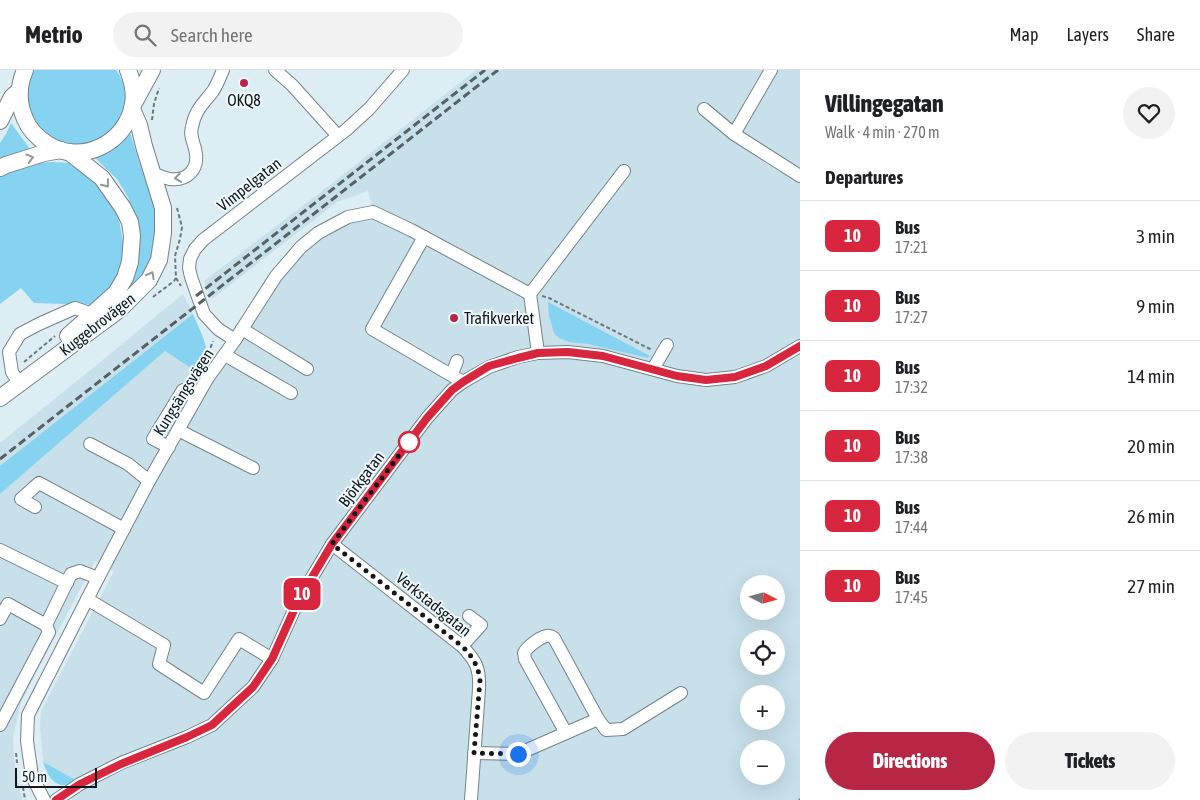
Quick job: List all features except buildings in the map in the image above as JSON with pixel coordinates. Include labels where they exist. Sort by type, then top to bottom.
[{"type":"main road","name":"Kuggebrovägen","points":[[0,398],[120,310],[149,280],[158,260],[163,232],[163,208],[133,106],[133,83],[128,70]]},
{"type":"main road","points":[[0,168],[44,153],[65,151],[89,152],[110,142],[124,127],[152,70]]},
{"type":"main road","name":"Kuggebrovägen","points":[[20,78],[22,112],[34,134],[50,146],[65,151],[102,178],[123,208],[130,222],[132,236],[130,262],[116,293],[20,383]]},
{"type":"main road","points":[[0,120],[20,78]]},
{"type":"street","points":[[152,173],[164,178],[177,179],[186,177],[193,171],[196,164],[196,155],[191,139],[197,110],[213,90],[223,70]]},
{"type":"street","points":[[275,70],[292,85],[338,136]]},
{"type":"street","name":"Vimpelgatan","points":[[235,340],[218,330],[204,314],[189,268],[190,259],[195,249],[203,240],[338,136],[369,108],[403,70]]},
{"type":"street","points":[[734,134],[771,70]]},
{"type":"street","points":[[704,109],[734,134],[800,176]]},
{"type":"street","points":[[538,353],[530,294],[624,171]]},
{"type":"street","name":"Kungsängsvägen","points":[[44,800],[32,776],[27,741],[28,716],[149,481],[207,379],[225,355],[276,276],[301,247],[318,233],[348,217],[373,212],[530,294]]},
{"type":"street","points":[[424,237],[372,329],[463,382]]},
{"type":"street","points":[[20,383],[12,372],[9,352],[20,334],[75,308],[92,314]]},
{"type":"street","points":[[242,328],[307,369]]},
{"type":"street","name":"Björkgatan","points":[[56,800],[80,784],[121,764],[212,725],[253,687],[272,659],[299,599],[332,544],[427,418],[452,390],[489,366],[538,353],[568,352],[603,356],[677,376],[706,380],[735,377],[766,366],[800,346]]},
{"type":"street","points":[[653,369],[664,350]]},
{"type":"street","points":[[225,355],[290,393]]},
{"type":"street","points":[[452,374],[457,361]]},
{"type":"street","points":[[169,446],[153,439],[183,390],[196,398]]},
{"type":"street","points":[[178,430],[253,468]]},
{"type":"street","points":[[90,444],[128,464],[149,481]]},
{"type":"street","points":[[35,507],[21,499],[39,483],[124,529]]},
{"type":"street","name":"Verkstadsgatan","points":[[332,544],[462,646],[476,663],[479,671],[479,689],[471,800]]},
{"type":"street","points":[[0,550],[67,583]]},
{"type":"street","points":[[46,625],[71,574],[80,571],[98,578]]},
{"type":"street","points":[[88,599],[164,644],[159,664],[204,693],[239,639],[272,659]]},
{"type":"street","points":[[0,619],[4,602],[46,625],[49,632],[0,725]]},
{"type":"street","points":[[462,646],[481,625],[469,616]]},
{"type":"street","points":[[566,733],[525,659],[524,652],[527,647],[546,636],[554,638],[598,719],[606,730],[623,729],[680,693]]},
{"type":"street","points":[[474,753],[518,754],[598,719]]},
{"type":"path","points":[[530,294],[548,298],[664,350]]},
{"type":"shaded area","points":[[35,70],[116,70],[120,75],[125,96],[124,110],[119,123],[92,147],[57,146],[31,124],[25,90],[31,74]]},
{"type":"shaded area","points":[[476,70],[800,70],[800,800],[72,800],[78,781],[43,762],[40,726],[41,711],[114,571],[95,561],[21,702],[13,738],[14,760],[22,800],[0,800],[0,494],[165,351],[207,378],[276,276],[318,233],[373,212],[368,191],[337,202],[212,299],[204,281]]},
{"type":"shaded area","points":[[11,123],[33,153],[0,165],[0,143]]},
{"type":"shaded area","points":[[129,129],[157,211],[156,250],[139,283],[91,320],[118,295],[134,216],[128,197],[117,179],[91,154]]},
{"type":"shaded area","points":[[71,163],[98,180],[110,200],[119,219],[123,243],[122,264],[118,279],[97,305],[34,303],[21,288],[0,304],[0,173],[24,164]]},
{"type":"shaded area","points":[[183,294],[193,314],[0,467],[0,443]]},
{"type":"shaded area","points":[[548,302],[650,356],[648,358],[588,344],[569,342],[559,338],[554,333],[549,316]]},
{"type":"shaded area","points":[[193,314],[207,351],[205,365],[200,374],[165,351],[0,494],[0,466]]},
{"type":"shaded area","points":[[43,762],[78,781],[60,785],[53,781]]},
{"type":"railway","points":[[196,296],[485,70]]},
{"type":"railway","points":[[0,459],[498,70]]},
{"type":"bus line","name":"10","points":[[56,800],[80,784],[121,764],[212,725],[253,687],[272,659],[299,599],[332,544],[427,418],[452,390],[489,366],[538,353],[568,352],[603,356],[677,376],[706,380],[735,377],[766,366],[800,346]]},
{"type":"place","name":"OKQ8","points":[[244,83]]},
{"type":"place","name":"Trafikverket","points":[[454,318]]},
{"type":"route","points":[[409,442],[332,544],[470,654],[476,663],[480,680],[474,753],[518,754]]}]
